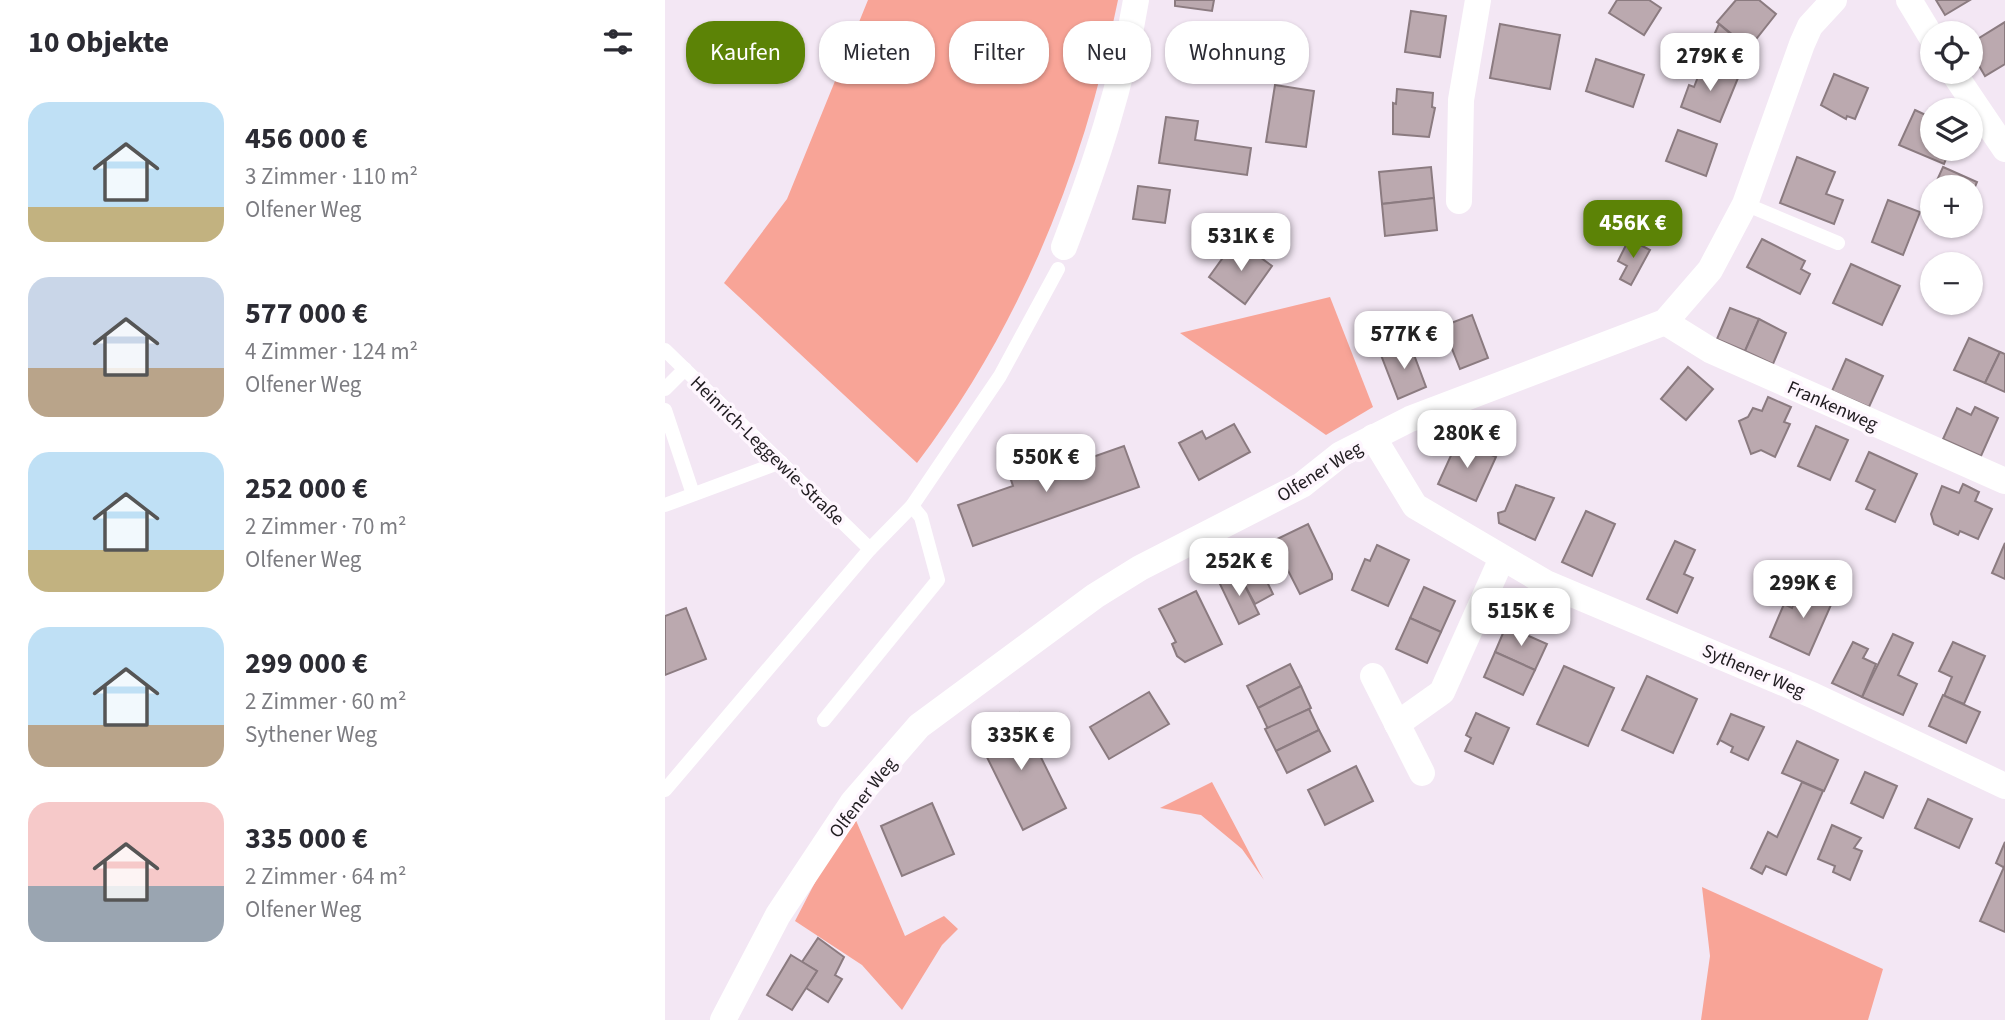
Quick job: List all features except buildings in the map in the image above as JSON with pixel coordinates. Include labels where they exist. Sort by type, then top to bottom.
[{"type":"street","points":[[1061,258],[1127,59],[1136,0]]},
{"type":"street","points":[[1459,201],[1461,100],[1478,0]]},
{"type":"street","name":"Olfener Weg","points":[[723,1020],[778,915],[853,802],[919,726],[1095,596],[1140,568],[1302,485],[1341,454],[1410,419],[1665,322],[1710,270],[1745,204],[1802,44],[1810,26],[1834,0]]},
{"type":"street","points":[[1909,0],[1922,21]]},
{"type":"street","points":[[1961,84],[2005,149]]},
{"type":"street","name":"Frankenweg","points":[[1665,322],[1710,350],[2005,481]]},
{"type":"street","name":"Sythener Weg","points":[[1373,437],[1415,506],[1546,583],[1812,695],[2005,786]]},
{"type":"street","points":[[1397,724],[1442,692],[1502,558]]},
{"type":"street","points":[[1373,676],[1422,773]]},
{"type":"lane","points":[[1745,204],[1838,243]]},
{"type":"lane","points":[[665,790],[870,550],[912,506],[1000,376],[1061,258]]},
{"type":"lane","name":"Heinrich-Leggewie-Straße","points":[[665,350],[870,550]]},
{"type":"lane","points":[[665,389],[685,369]]},
{"type":"lane","points":[[665,410],[693,494]]},
{"type":"lane","points":[[665,505],[781,462]]},
{"type":"lane","points":[[824,720],[938,580],[921,517],[912,506]]},
{"type":"shaded area","points":[[868,0],[1118,0],[1113,21],[1063,21],[1063,84],[1098,84],[1087,124],[1044,243],[1017,301],[954,411],[917,463],[724,283],[787,199],[834,84],[935,84],[935,21],[859,21]]},
{"type":"shaded area","points":[[1330,297],[1373,407],[1326,435],[1180,333]]},
{"type":"shaded area","points":[[1212,782],[1264,880],[1242,849],[1201,815],[1160,808]]},
{"type":"shaded area","points":[[852,811],[905,936],[944,916],[958,929],[942,945],[902,1010],[862,965],[795,921]]},
{"type":"shaded area","points":[[1702,887],[1883,969],[1868,1020],[1701,1020],[1710,956]]}]
